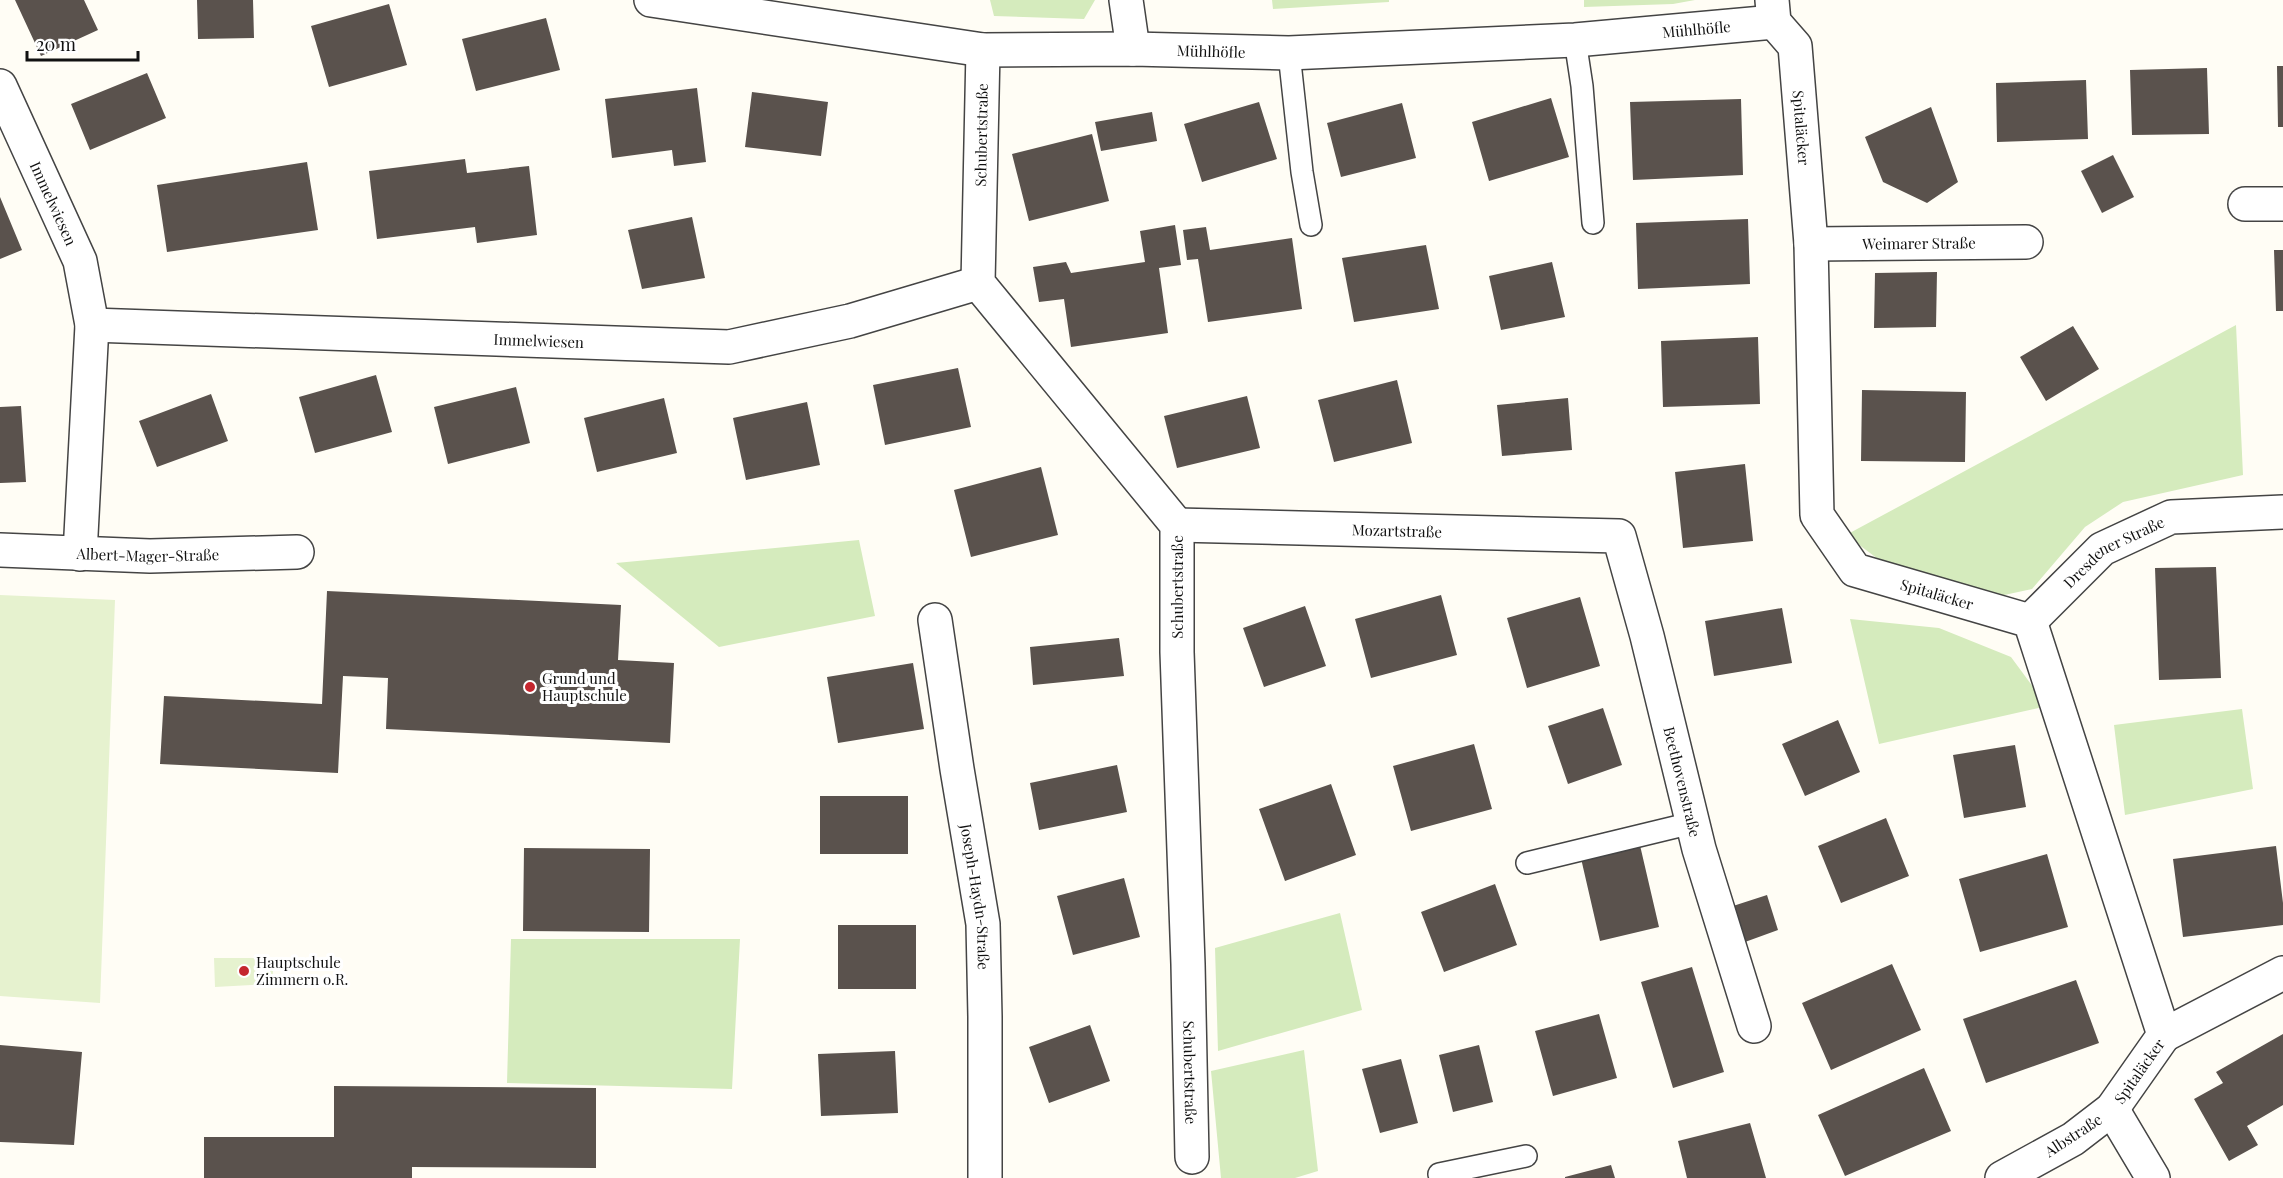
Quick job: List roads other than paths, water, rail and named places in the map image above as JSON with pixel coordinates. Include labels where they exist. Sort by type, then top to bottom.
[{"type":"street","name":"Mühlhöfle","points":[[651,0],[983,51],[1133,49],[1289,53],[1575,40],[1773,11]]},
{"type":"street","points":[[1126,0],[1133,49]]},
{"type":"street","name":"Spitaläcker","points":[[1773,11],[1795,46],[1811,244],[1817,515],[1855,570],[2030,621],[2164,1035],[2112,1109]]},
{"type":"street","name":"Schubertstraße","points":[[983,51],[978,283],[1177,525],[1177,652],[1192,1157]]},
{"type":"street","name":"Immelwiesen","points":[[0,86],[80,261],[92,324],[80,554]]},
{"type":"street","points":[[2245,204],[2283,204]]},
{"type":"street","name":"Weimarer Straße","points":[[1811,244],[2026,242]]},
{"type":"street","name":"Immelwiesen","points":[[92,324],[729,347],[850,321],[978,283]]},
{"type":"street","name":"Dresdener Straße","points":[[2030,621],[2102,549],[2171,517],[2283,512]]},
{"type":"street","name":"Mozartstraße","points":[[1177,525],[1620,536]]},
{"type":"street","name":"Beethovenstraße","points":[[1620,536],[1647,636],[1692,823],[1754,1026]]},
{"type":"street","name":"Albert-Mager-Straße","points":[[0,550],[150,556],[297,552]]},
{"type":"street","name":"Joseph-Haydn-Straße","points":[[935,620],[983,924],[985,1178]]},
{"type":"street","points":[[2164,1035],[2283,973]]},
{"type":"street","points":[[2112,1109],[2153,1178]]},
{"type":"street","name":"Albstraße","points":[[2002,1178],[2073,1139],[2112,1109]]},
{"type":"lane","points":[[1575,40],[1582,86],[1593,223]]},
{"type":"lane","points":[[1289,53],[1302,172],[1311,225]]},
{"type":"lane","points":[[1527,863],[1692,823]]},
{"type":"lane","points":[[1439,1174],[1474,1172],[1526,1156]]},
{"type":"place","name":"Grund und Hauptschule","points":[[530,687]]},
{"type":"place","name":"Hauptschule Zimmern o.R.","points":[[244,971]]}]
